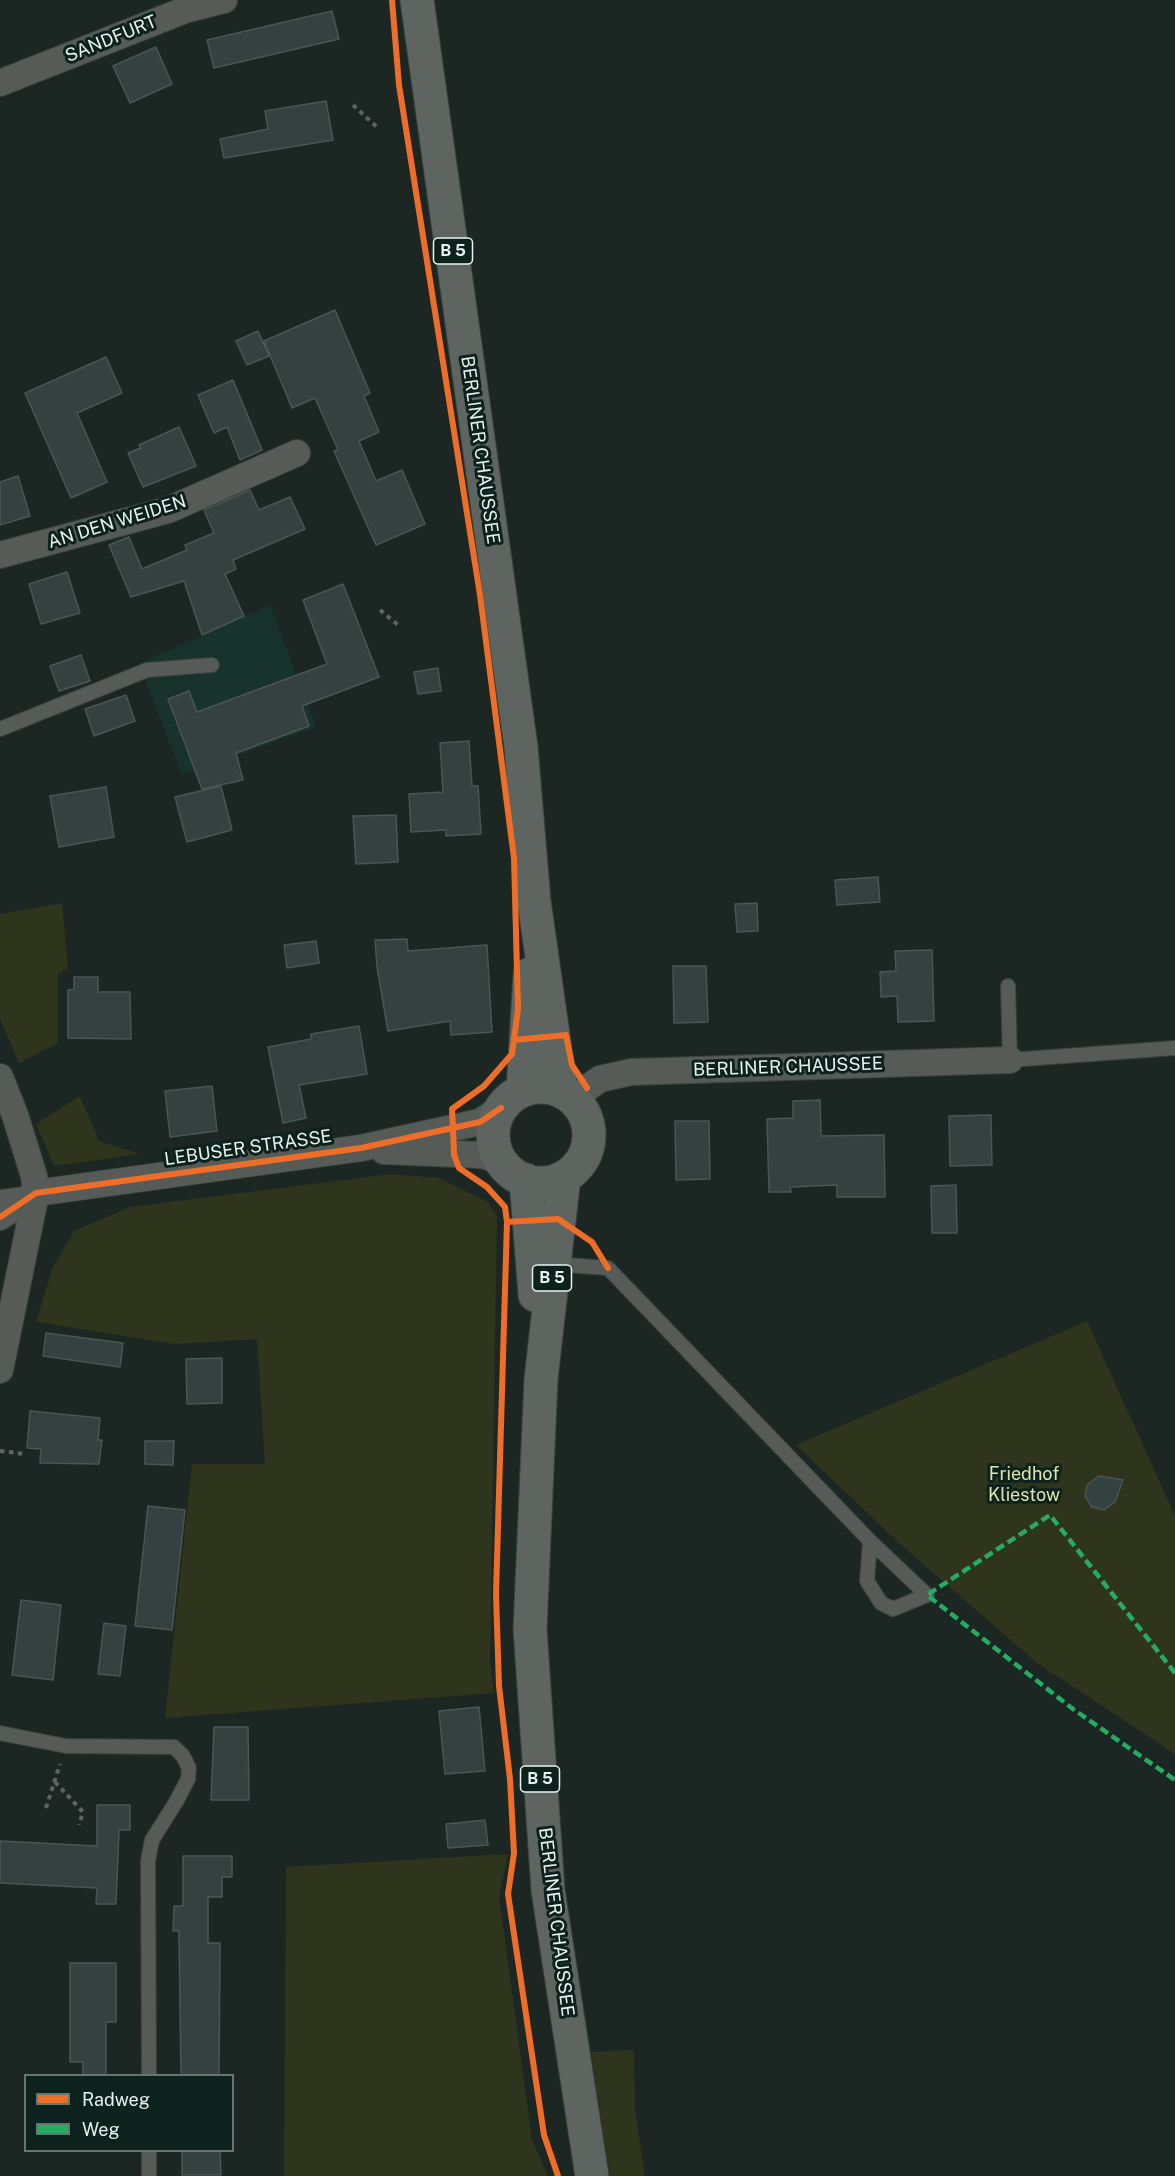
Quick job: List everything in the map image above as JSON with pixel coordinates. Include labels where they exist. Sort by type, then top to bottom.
[{"type":"main road","name":"BERLINER CHAUSSEE","points":[[417,0],[521,747],[534,901],[567,1094]]},
{"type":"main road","name":"BERLINER CHAUSSEE","points":[[512,1099],[534,901]]},
{"type":"main road","points":[[549,1087],[567,1094],[587,1120],[588,1146],[575,1169],[564,1177],[539,1183],[516,1176],[500,1160],[493,1134],[512,1099],[549,1087]]},
{"type":"main road","name":"BERLINER CHAUSSEE","points":[[564,1177],[541,1379],[530,1629],[548,1890],[592,2176]]},
{"type":"main road","name":"BERLINER CHAUSSEE","points":[[526,1180],[541,1379]]},
{"type":"street","name":"SANDFURT","points":[[0,83],[185,10],[224,0]]},
{"type":"street","name":"AN DEN WEIDEN","points":[[0,555],[168,510],[297,453]]},
{"type":"street","name":"BERLINER CHAUSSEE","points":[[567,1094],[600,1079],[631,1072],[1010,1060]]},
{"type":"street","points":[[0,1077],[15,1115],[34,1176],[36,1193],[0,1370]]},
{"type":"street","name":"LEBUSER STRASSE","points":[[0,1217],[36,1193],[361,1148],[480,1122],[512,1099]]},
{"type":"street","name":"LEBUSER STRASSE","points":[[361,1148],[480,1155],[500,1160]]},
{"type":"lane","points":[[0,729],[147,670],[212,665]]},
{"type":"lane","points":[[1008,986],[1010,1060],[1175,1048]]},
{"type":"lane","points":[[0,1197],[36,1193]]},
{"type":"lane","points":[[554,1264],[608,1268],[870,1541],[927,1595],[893,1609],[881,1603],[867,1581],[870,1541]]},
{"type":"lane","points":[[0,1734],[66,1746],[174,1747],[183,1756],[189,1768],[188,1779],[152,1840],[148,1861],[149,2074]]},
{"type":"lane","points":[[149,2152],[149,2176]]},
{"type":"path","points":[[353,105],[378,129]]},
{"type":"path","points":[[380,610],[398,625]]},
{"type":"path","points":[[0,1451],[24,1454]]},
{"type":"path","points":[[46,1808],[66,1746]]},
{"type":"path","points":[[55,1781],[83,1812],[79,1825]]},
{"type":"shaded area","points":[[270,605],[316,727],[182,775],[139,664]]},
{"type":"green space","points":[[62,903],[68,968],[58,974],[58,1043],[19,1063],[0,1018],[0,914]]},
{"type":"green space","points":[[80,1096],[99,1141],[140,1154],[54,1166],[36,1124]]},
{"type":"green space","points":[[391,1174],[439,1178],[488,1202],[497,1217],[490,1664],[494,1693],[165,1718],[192,1464],[265,1464],[257,1339],[175,1344],[36,1322],[53,1267],[74,1231],[130,1207]]},
{"type":"green space","name":"Friedhof Kliestow","points":[[1087,1321],[1175,1516],[1175,1754],[1037,1663],[900,1544],[796,1445]]},
{"type":"green space","points":[[508,1854],[499,1896],[532,2140],[548,2176],[284,2176],[286,1867]]},
{"type":"green space","points":[[634,2050],[635,2110],[645,2176],[610,2176],[591,2052]]},
{"type":"building","points":[[332,11],[339,39],[214,68],[207,40]]},
{"type":"building","points":[[156,47],[172,84],[130,103],[113,66]]},
{"type":"building","points":[[326,101],[333,140],[224,158],[220,139],[268,129],[265,111]]},
{"type":"building","points":[[335,310],[370,393],[364,396],[379,432],[359,441],[376,481],[402,470],[425,524],[376,545],[334,451],[338,450],[315,398],[292,408],[264,341]]},
{"type":"building","points":[[258,331],[269,356],[247,365],[236,341]]},
{"type":"building","points":[[106,357],[122,393],[77,413],[107,482],[71,498],[25,393]]},
{"type":"building","points":[[233,380],[262,450],[240,460],[227,427],[214,433],[198,395]]},
{"type":"building","points":[[179,427],[196,466],[143,487],[128,453],[141,448],[139,445]]},
{"type":"building","points":[[18,476],[30,516],[0,525],[0,482]]},
{"type":"building","points":[[250,490],[259,510],[290,497],[305,529],[233,560],[236,569],[225,574],[244,616],[202,635],[184,581],[131,597],[109,545],[129,537],[142,569],[187,550],[185,545],[214,533],[204,510]]},
{"type":"building","points":[[67,572],[80,613],[41,624],[29,584]]},
{"type":"building","points":[[343,584],[379,677],[302,706],[309,726],[236,753],[243,780],[202,789],[168,699],[189,691],[197,712],[327,664],[303,600]]},
{"type":"building","points":[[81,655],[90,681],[59,691],[50,666]]},
{"type":"building","points":[[438,668],[441,691],[418,694],[414,672]]},
{"type":"building","points":[[126,695],[135,721],[94,736],[85,709]]},
{"type":"building","points":[[469,741],[472,786],[478,786],[481,834],[446,836],[446,830],[411,832],[409,794],[443,792],[440,743]]},
{"type":"building","points":[[221,786],[232,830],[187,842],[175,797]]},
{"type":"building","points":[[106,787],[114,837],[59,847],[50,796]]},
{"type":"building","points":[[396,815],[398,862],[356,864],[353,816]]},
{"type":"building","points":[[878,877],[880,902],[837,905],[835,880]]},
{"type":"building","points":[[757,903],[758,931],[737,932],[735,904]]},
{"type":"building","points":[[407,939],[408,951],[487,945],[492,1032],[451,1035],[450,1021],[388,1031],[377,967],[375,940]]},
{"type":"building","points":[[316,941],[319,963],[287,968],[284,945]]},
{"type":"building","points":[[932,950],[934,1021],[898,1022],[897,996],[881,997],[880,972],[896,971],[895,951]]},
{"type":"building","points":[[673,966],[706,966],[708,1022],[674,1023]]},
{"type":"building","points":[[74,977],[98,977],[98,992],[130,992],[131,1039],[68,1038],[68,990],[74,990]]},
{"type":"building","points":[[359,1026],[367,1074],[299,1085],[306,1118],[283,1123],[268,1047],[311,1039],[311,1034]]},
{"type":"building","points":[[212,1086],[217,1131],[170,1137],[165,1091]]},
{"type":"building","points":[[820,1100],[821,1136],[884,1135],[885,1197],[837,1197],[837,1185],[790,1187],[791,1192],[769,1192],[767,1119],[793,1118],[793,1101]]},
{"type":"building","points":[[991,1115],[992,1165],[950,1166],[949,1116]]},
{"type":"building","points":[[675,1121],[709,1121],[710,1179],[676,1180]]},
{"type":"building","points":[[956,1185],[957,1233],[932,1233],[931,1186]]},
{"type":"building","points":[[46,1333],[123,1343],[120,1367],[43,1356]]},
{"type":"building","points":[[222,1358],[222,1403],[187,1404],[186,1359]]},
{"type":"building","points":[[30,1411],[100,1418],[98,1440],[102,1440],[99,1464],[40,1463],[41,1449],[27,1448]]},
{"type":"building","points":[[145,1441],[174,1441],[173,1465],[145,1464]]},
{"type":"building","points":[[1099,1476],[1123,1480],[1115,1502],[1104,1510],[1092,1507],[1085,1496],[1087,1485]]},
{"type":"building","points":[[148,1506],[185,1510],[172,1630],[135,1626]]},
{"type":"building","points":[[21,1600],[61,1605],[53,1680],[12,1675]]},
{"type":"building","points":[[104,1623],[126,1626],[120,1676],[98,1674]]},
{"type":"building","points":[[479,1707],[485,1771],[445,1774],[439,1711]]},
{"type":"building","points":[[214,1727],[248,1727],[249,1800],[211,1800]]},
{"type":"building","points":[[97,1805],[130,1805],[130,1830],[119,1830],[116,1904],[96,1904],[97,1888],[0,1883],[0,1841],[97,1846]]},
{"type":"building","points":[[485,1820],[488,1845],[448,1848],[446,1824]]},
{"type":"building","points":[[183,1856],[232,1856],[232,1877],[222,1877],[222,1897],[208,1897],[208,1943],[220,1943],[219,2074],[181,2074],[179,1931],[173,1931],[174,1906],[183,1906]]},
{"type":"building","points":[[70,1963],[116,1963],[116,2022],[106,2022],[106,2074],[83,2074],[83,2062],[70,2062]]},
{"type":"building","points":[[182,2152],[220,2152],[221,2175],[182,2175]]},
{"type":"marked path","points":[[1175,1673],[1050,1515],[927,1595],[1073,1709],[1175,1780]]},
{"type":"cycle path","points":[[392,0],[399,85],[480,595],[514,858],[518,1009],[512,1054],[484,1086],[452,1109],[454,1155],[459,1168],[487,1187],[505,1207],[507,1222],[496,1594],[499,1686],[510,1779],[514,1853],[508,1894],[544,2135],[558,2176]]},
{"type":"cycle path","points":[[514,1040],[566,1035],[572,1065],[587,1088]]},
{"type":"cycle path","points":[[0,1217],[36,1193],[361,1148],[480,1122],[501,1108]]},
{"type":"cycle path","points":[[507,1222],[558,1219],[592,1242],[608,1268]]}]
